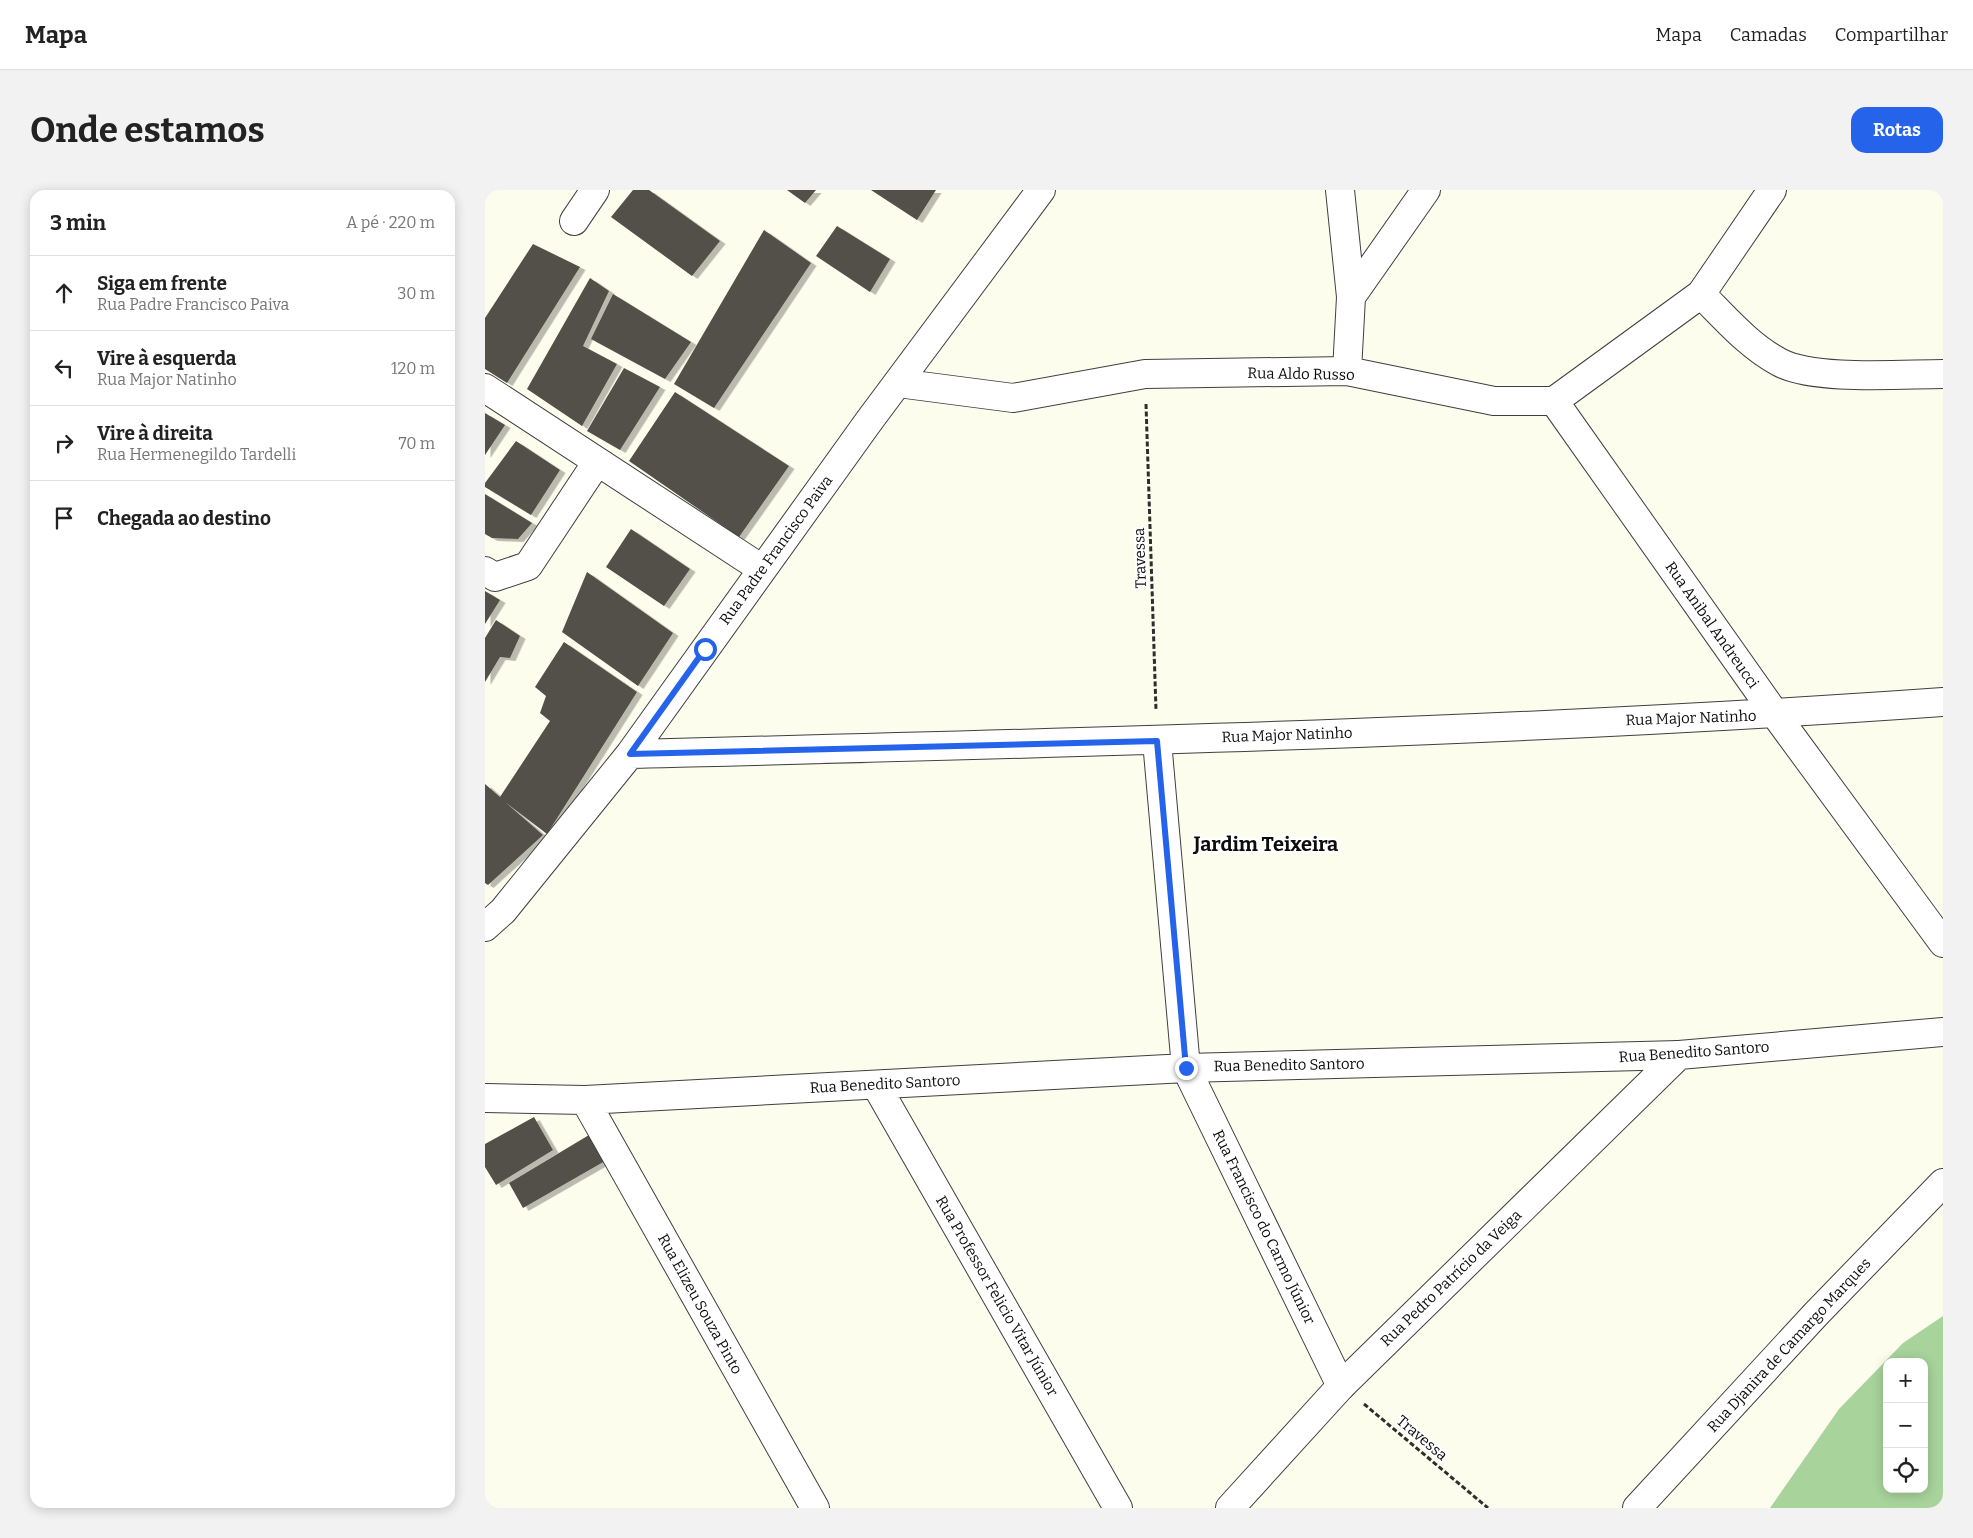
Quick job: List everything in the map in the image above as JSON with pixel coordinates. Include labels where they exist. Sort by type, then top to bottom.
[{"type":"street","points":[[574,221],[595,190]]},
{"type":"street","name":"Rua Padre Francisco Paiva","points":[[485,926],[503,911],[630,754],[762,568],[1041,190]]},
{"type":"street","points":[[1340,190],[1351,297],[1347,371]]},
{"type":"street","points":[[1351,297],[1426,190]]},
{"type":"street","points":[[1554,401],[1701,294],[1772,190]]},
{"type":"street","points":[[1701,294],[1747,339],[1780,363],[1821,374],[1943,374]]},
{"type":"street","name":"Rua Aldo Russo","points":[[898,383],[1013,398],[1145,374],[1347,371],[1494,401],[1554,401]]},
{"type":"street","points":[[485,388],[762,568]]},
{"type":"street","name":"Rua Anibal Andreucci","points":[[1554,401],[1775,714],[1943,943]]},
{"type":"street","points":[[485,571],[495,577],[528,566],[597,462]]},
{"type":"street","name":"Rua Major Natinho","points":[[630,754],[1157,741],[1775,714],[1943,702]]},
{"type":"street","points":[[1157,741],[1186,1068]]},
{"type":"street","name":"Rua Benedito Santoro","points":[[485,1098],[585,1100],[1186,1068],[1679,1055],[1941,1034]]},
{"type":"street","name":"Rua Pedro Patrício da Veiga","points":[[1230,1508],[1341,1386],[1679,1055]]},
{"type":"street","name":"Rua Francisco do Carmo Júnior","points":[[1186,1068],[1341,1386]]},
{"type":"street","name":"Rua Professor Felicio Vitar Júnior","points":[[876,1085],[1118,1508]]},
{"type":"street","name":"Rua Elizeu Souza Pinto","points":[[585,1100],[815,1508]]},
{"type":"street","name":"Rua Djanira de Camargo Marques","points":[[1637,1508],[1817,1314],[1943,1183]]},
{"type":"path","name":"Travessa","points":[[1145,374],[1157,741]]},
{"type":"path","name":"Travessa","points":[[1341,1386],[1488,1508]]},
{"type":"green space","points":[[1943,1316],[1943,1508],[1770,1508],[1839,1409],[1883,1364],[1883,1493],[1928,1493],[1928,1358],[1888,1358],[1903,1343]]},
{"type":"building","points":[[633,190],[649,190],[720,241],[692,276],[611,217]]},
{"type":"building","points":[[787,190],[816,190],[805,203]]},
{"type":"building","points":[[871,190],[936,190],[917,220]]},
{"type":"building","points":[[837,226],[890,259],[870,292],[816,256]]},
{"type":"building","points":[[764,230],[811,263],[714,408],[674,384]]},
{"type":"building","points":[[533,244],[580,267],[507,383],[485,369],[485,318]]},
{"type":"building","points":[[590,278],[609,291],[583,346],[617,364],[582,426],[527,389]]},
{"type":"building","points":[[613,294],[691,342],[665,379],[591,339]]},
{"type":"building","points":[[624,368],[660,387],[620,450],[587,431]]},
{"type":"building","points":[[675,392],[789,466],[739,537],[629,461]]},
{"type":"building","points":[[485,413],[505,425],[485,455]]},
{"type":"building","points":[[516,441],[560,470],[531,515],[485,487],[485,483]]},
{"type":"building","points":[[485,494],[532,523],[518,539],[492,538],[485,534]]},
{"type":"building","points":[[631,529],[690,569],[664,606],[606,567]]},
{"type":"building","points":[[587,572],[673,633],[638,686],[562,632]]},
{"type":"building","points":[[485,591],[500,600],[485,624]]},
{"type":"building","points":[[496,620],[520,636],[510,658],[500,657],[485,682],[485,638]]},
{"type":"building","points":[[564,642],[637,692],[547,834],[505,802],[543,835],[488,885],[485,883],[485,784],[500,797],[550,721],[540,713],[546,696],[535,687]]},
{"type":"building","points":[[534,1117],[553,1150],[496,1185],[485,1167],[485,1144]]},
{"type":"building","points":[[589,1135],[605,1161],[523,1208],[509,1183]]},
{"type":"district","name":"Jardim Teixeira","points":[[1266,844]]},
{"type":"route","points":[[705,649],[630,754],[1157,741],[1186,1068]]}]
